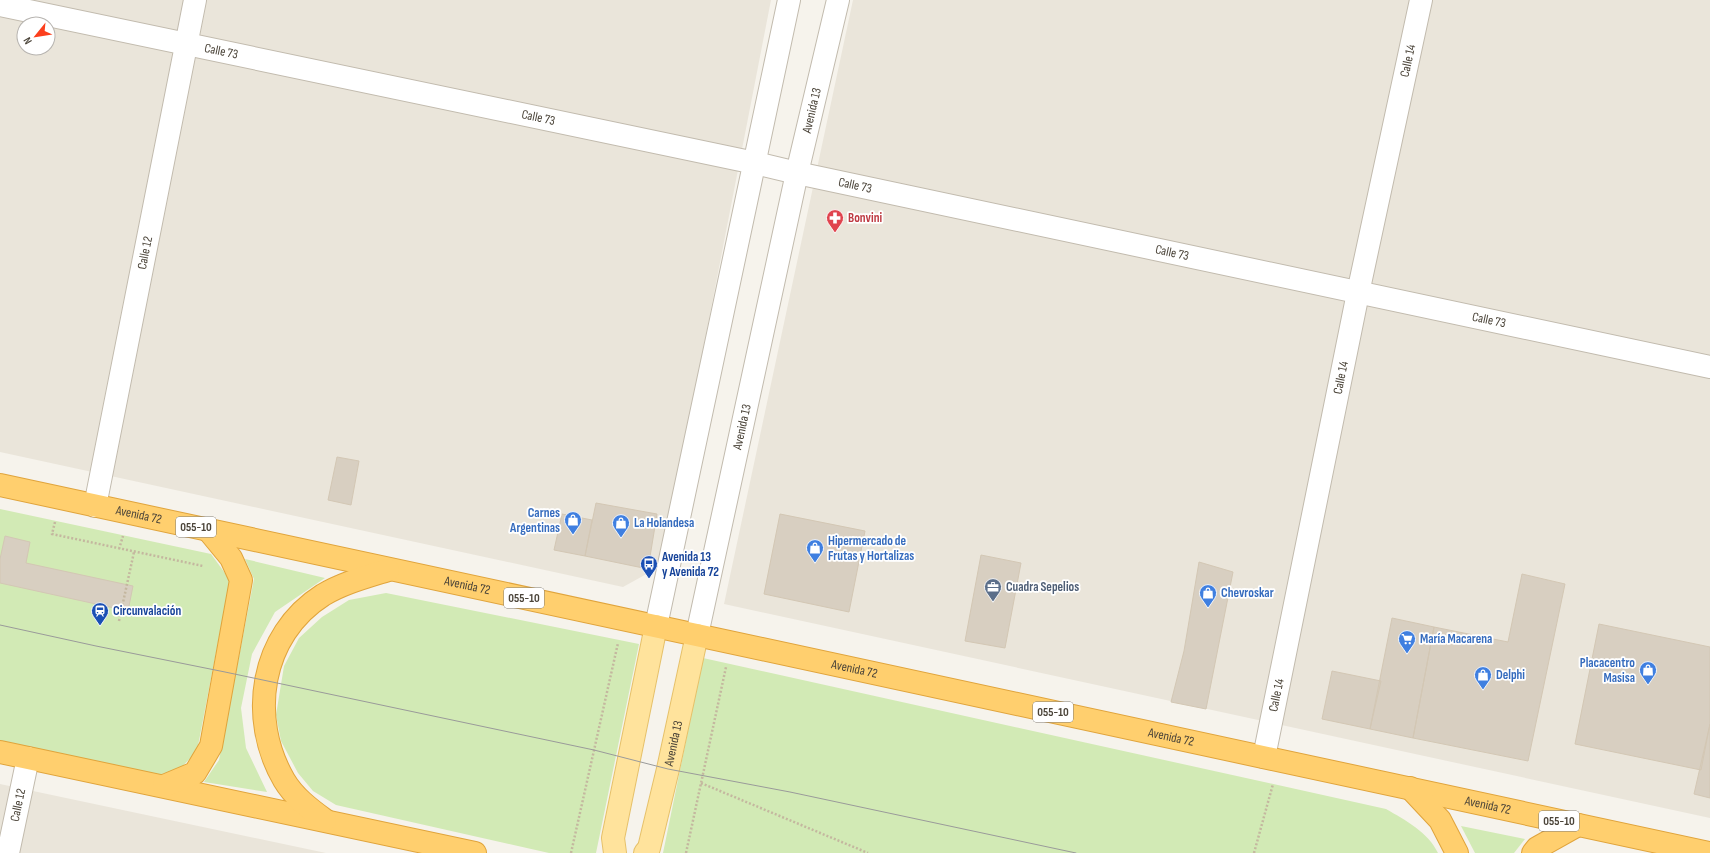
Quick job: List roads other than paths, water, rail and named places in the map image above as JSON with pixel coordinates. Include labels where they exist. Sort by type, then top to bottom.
[{"type":"highway","name":"Avenida 72","points":[[0,485],[1709,853]]},
{"type":"highway","points":[[164,786],[195,772],[211,746],[241,580],[231,558],[208,530]]},
{"type":"highway","points":[[329,823],[304,804],[285,781],[271,754],[264,726],[263,697],[265,680],[276,647],[296,618],[323,595],[354,580],[392,569]]},
{"type":"highway","points":[[0,752],[475,853]]},
{"type":"highway","points":[[1410,788],[1440,820],[1457,853]]},
{"type":"highway","points":[[1533,853],[1537,848],[1578,825]]},
{"type":"main road","points":[[615,853],[613,838],[656,626]]},
{"type":"main road","name":"Avenida 13","points":[[645,853],[649,848],[668,769],[696,635]]},
{"type":"street","name":"Calle 12","points":[[95,506],[185,44],[195,0]]},
{"type":"street","points":[[656,626],[789,0]]},
{"type":"street","name":"Avenida 13","points":[[696,635],[797,173],[838,0]]},
{"type":"street","name":"Calle 14","points":[[1272,759],[1358,293],[1421,0]]},
{"type":"street","name":"Calle 73","points":[[0,5],[755,163],[1710,368]]},
{"type":"street","name":"Calle 12","points":[[8,853],[28,758]]},
{"type":"tram line","points":[[0,625],[594,750],[668,769],[790,792],[1076,853]]},
{"type":"place","name":"Bonvini","points":[[835,233]]},
{"type":"place","name":"Carnes Argentinas","points":[[573,535]]},
{"type":"place","name":"La Holandesa","points":[[621,538]]},
{"type":"place","name":"Hipermercado de Frutas y Hortalizas","points":[[815,563]]},
{"type":"place","name":"Avenida 13 y Avenida 72","points":[[649,579]]},
{"type":"place","name":"Cuadra Sepelios","points":[[993,602]]},
{"type":"place","name":"Chevroskar","points":[[1208,608]]},
{"type":"place","name":"Circunvalación","points":[[100,626]]},
{"type":"place","name":"María Macarena","points":[[1407,654]]},
{"type":"place","name":"Placacentro Masisa","points":[[1648,685]]},
{"type":"place","name":"Delphi","points":[[1483,690]]}]
